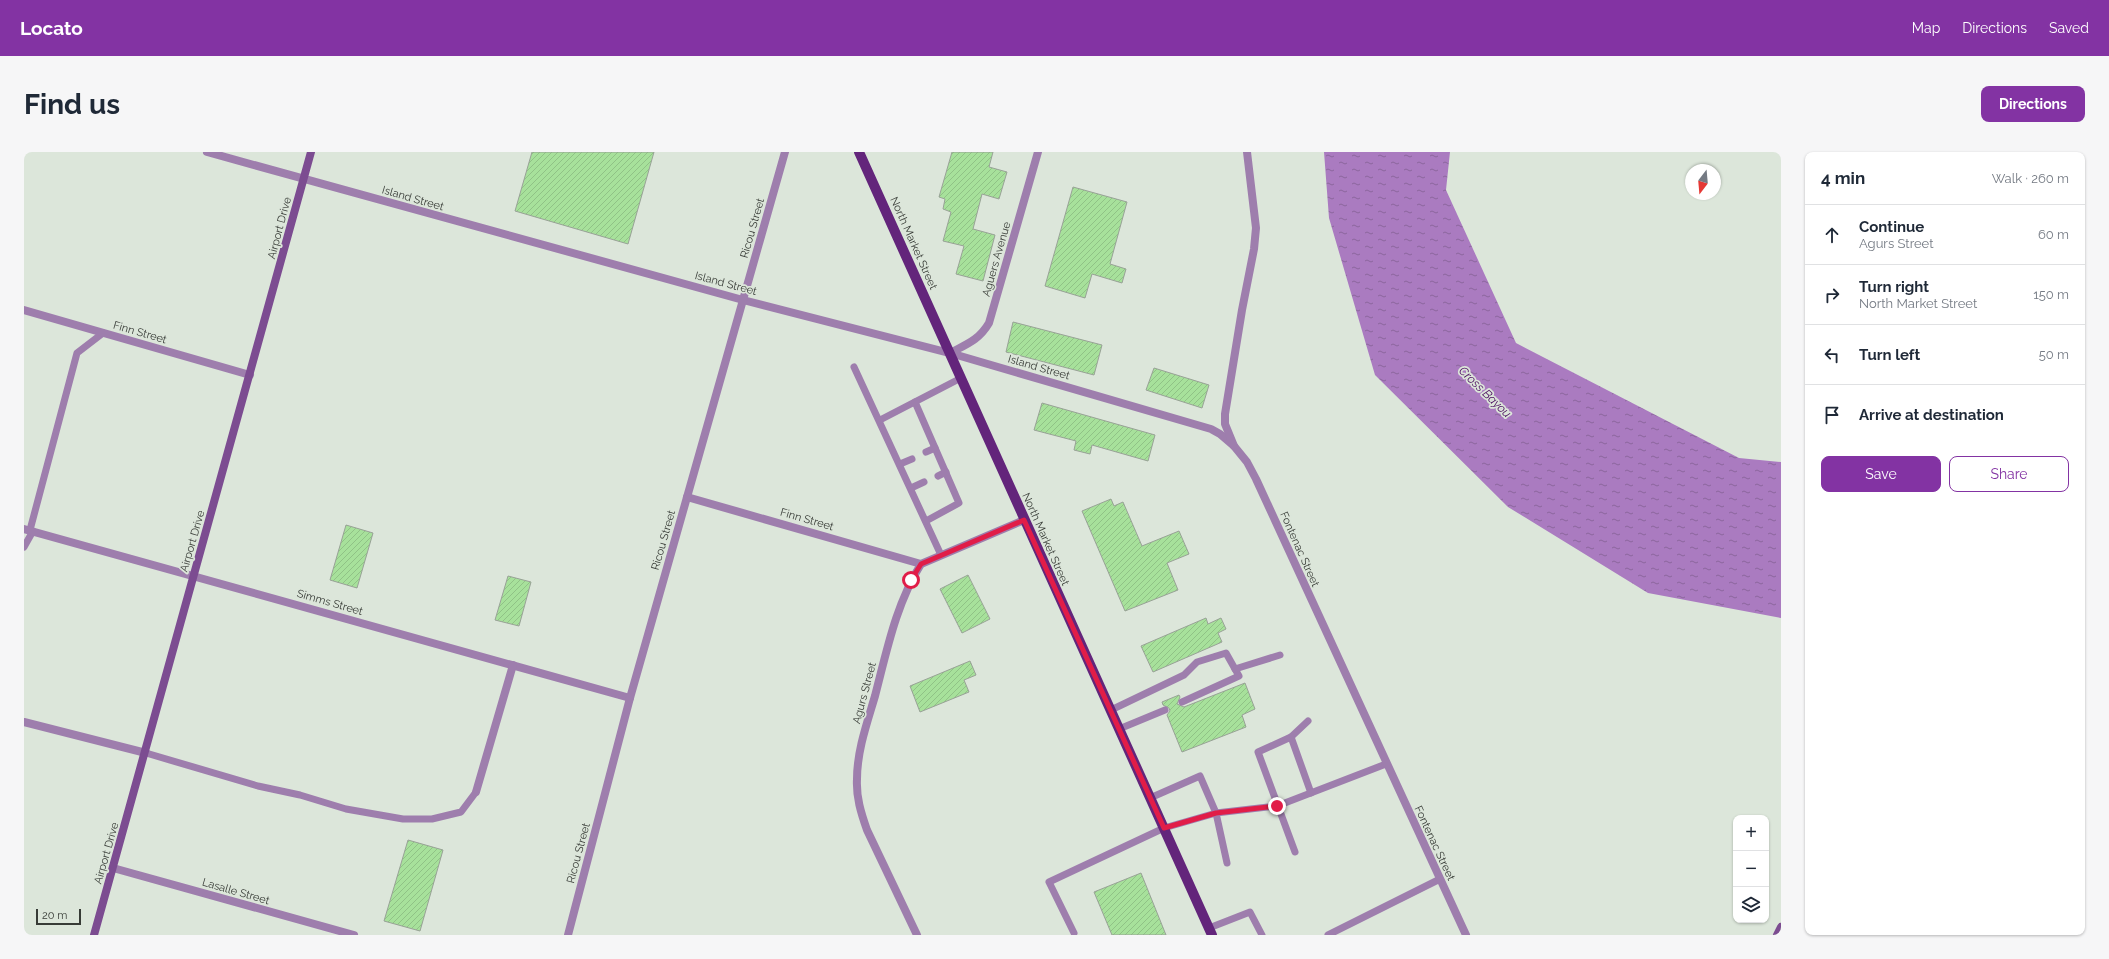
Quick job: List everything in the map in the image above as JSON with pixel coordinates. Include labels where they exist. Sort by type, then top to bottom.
[{"type":"main road","name":"North Market Street","points":[[859,152],[1211,931]]},
{"type":"street","name":"Island Street","points":[[206,152],[744,300],[950,353],[1211,429],[1220,434],[1234,446]]},
{"type":"street","name":"Airport Drive","points":[[94,935],[146,753],[311,152]]},
{"type":"street","name":"Ricou Street","points":[[568,935],[630,698],[786,152]]},
{"type":"street","name":"Aguers Avenue","points":[[950,353],[975,340],[983,334],[989,323],[1038,152]]},
{"type":"street","name":"Fontenac Street","points":[[1247,152],[1256,228],[1254,249],[1242,310],[1225,414],[1227,432],[1234,446],[1247,462],[1256,479],[1466,935]]},
{"type":"street","name":"Finn Street","points":[[24,310],[250,375]]},
{"type":"street","name":"Finn Street","points":[[687,497],[921,564]]},
{"type":"street","points":[[921,564],[1024,520]]},
{"type":"street","name":"Simms Street","points":[[29,530],[630,698]]},
{"type":"street","name":"Agurs Street","points":[[916,935],[860,812],[857,780],[861,746],[897,613],[906,591],[921,564]]},
{"type":"street","points":[[476,792],[513,665]]},
{"type":"street","points":[[24,722],[146,753]]},
{"type":"street","name":"Lasalle Street","points":[[113,868],[354,935]]},
{"type":"street","points":[[1777,935],[1781,927]]},
{"type":"lane","points":[[24,547],[77,353],[103,333]]},
{"type":"lane","points":[[854,367],[880,420],[941,555]]},
{"type":"lane","points":[[880,420],[961,378]]},
{"type":"lane","points":[[915,402],[959,503],[926,521]]},
{"type":"lane","points":[[926,452],[935,448]]},
{"type":"lane","points":[[900,464],[912,459]]},
{"type":"lane","points":[[938,476],[946,472]]},
{"type":"lane","points":[[911,488],[924,482]]},
{"type":"lane","points":[[1111,710],[1184,675],[1197,662],[1226,653],[1239,676],[1182,702]]},
{"type":"lane","points":[[1236,669],[1280,655]]},
{"type":"lane","points":[[1119,729],[1165,710]]},
{"type":"lane","points":[[1295,852],[1258,752],[1291,737],[1308,721]]},
{"type":"lane","points":[[1291,737],[1311,793]]},
{"type":"lane","points":[[146,753],[258,786],[300,795],[346,809],[403,819],[432,819],[461,812],[476,792]]},
{"type":"lane","points":[[1074,933],[1049,882],[1164,828],[1216,813],[1277,806],[1386,764]]},
{"type":"lane","points":[[1150,798],[1200,776],[1216,813],[1227,863]]},
{"type":"lane","points":[[1328,935],[1440,879]]},
{"type":"lane","points":[[1211,931],[1250,912],[1262,935]]},
{"type":"water","name":"Cross Bayou","points":[[1324,152],[1450,152],[1446,190],[1516,343],[1739,458],[1781,462],[1781,618],[1648,593],[1508,507],[1375,375],[1329,218]]},
{"type":"building","points":[[532,152],[654,152],[628,244],[515,211]]},
{"type":"building","points":[[952,152],[993,152],[989,167],[1007,172],[999,199],[982,194],[973,229],[995,235],[983,281],[956,274],[964,246],[943,241],[951,212],[943,209],[945,199],[939,197]]},
{"type":"building","points":[[1073,187],[1127,202],[1110,264],[1126,269],[1122,283],[1092,274],[1085,298],[1045,286]]},
{"type":"building","points":[[1013,322],[1102,345],[1094,375],[1006,352]]},
{"type":"building","points":[[1154,368],[1209,385],[1202,408],[1146,390]]},
{"type":"building","points":[[1042,403],[1155,435],[1148,461],[1092,445],[1090,454],[1074,450],[1076,441],[1034,430]]},
{"type":"building","points":[[1111,499],[1114,506],[1123,502],[1142,546],[1179,531],[1189,554],[1167,563],[1178,590],[1125,611],[1082,511]]},
{"type":"building","points":[[346,525],[373,533],[357,588],[330,580]]},
{"type":"building","points":[[968,575],[990,619],[962,633],[940,589]]},
{"type":"building","points":[[508,576],[531,582],[519,626],[495,620]]},
{"type":"building","points":[[1206,618],[1208,624],[1221,618],[1226,629],[1218,633],[1222,642],[1153,672],[1141,646]]},
{"type":"building","points":[[970,661],[976,675],[964,680],[969,692],[920,712],[910,686]]},
{"type":"building","points":[[1245,683],[1255,709],[1242,715],[1246,727],[1182,752],[1167,715],[1170,711],[1169,708],[1163,705],[1162,702],[1179,695],[1180,697],[1177,704],[1184,707]]},
{"type":"building","points":[[408,840],[443,850],[420,931],[384,921]]},
{"type":"building","points":[[1141,873],[1166,935],[1112,935],[1094,892]]},
{"type":"route","points":[[911,580],[921,564],[988,537],[1024,520],[1164,828],[1216,813],[1277,806]]}]
